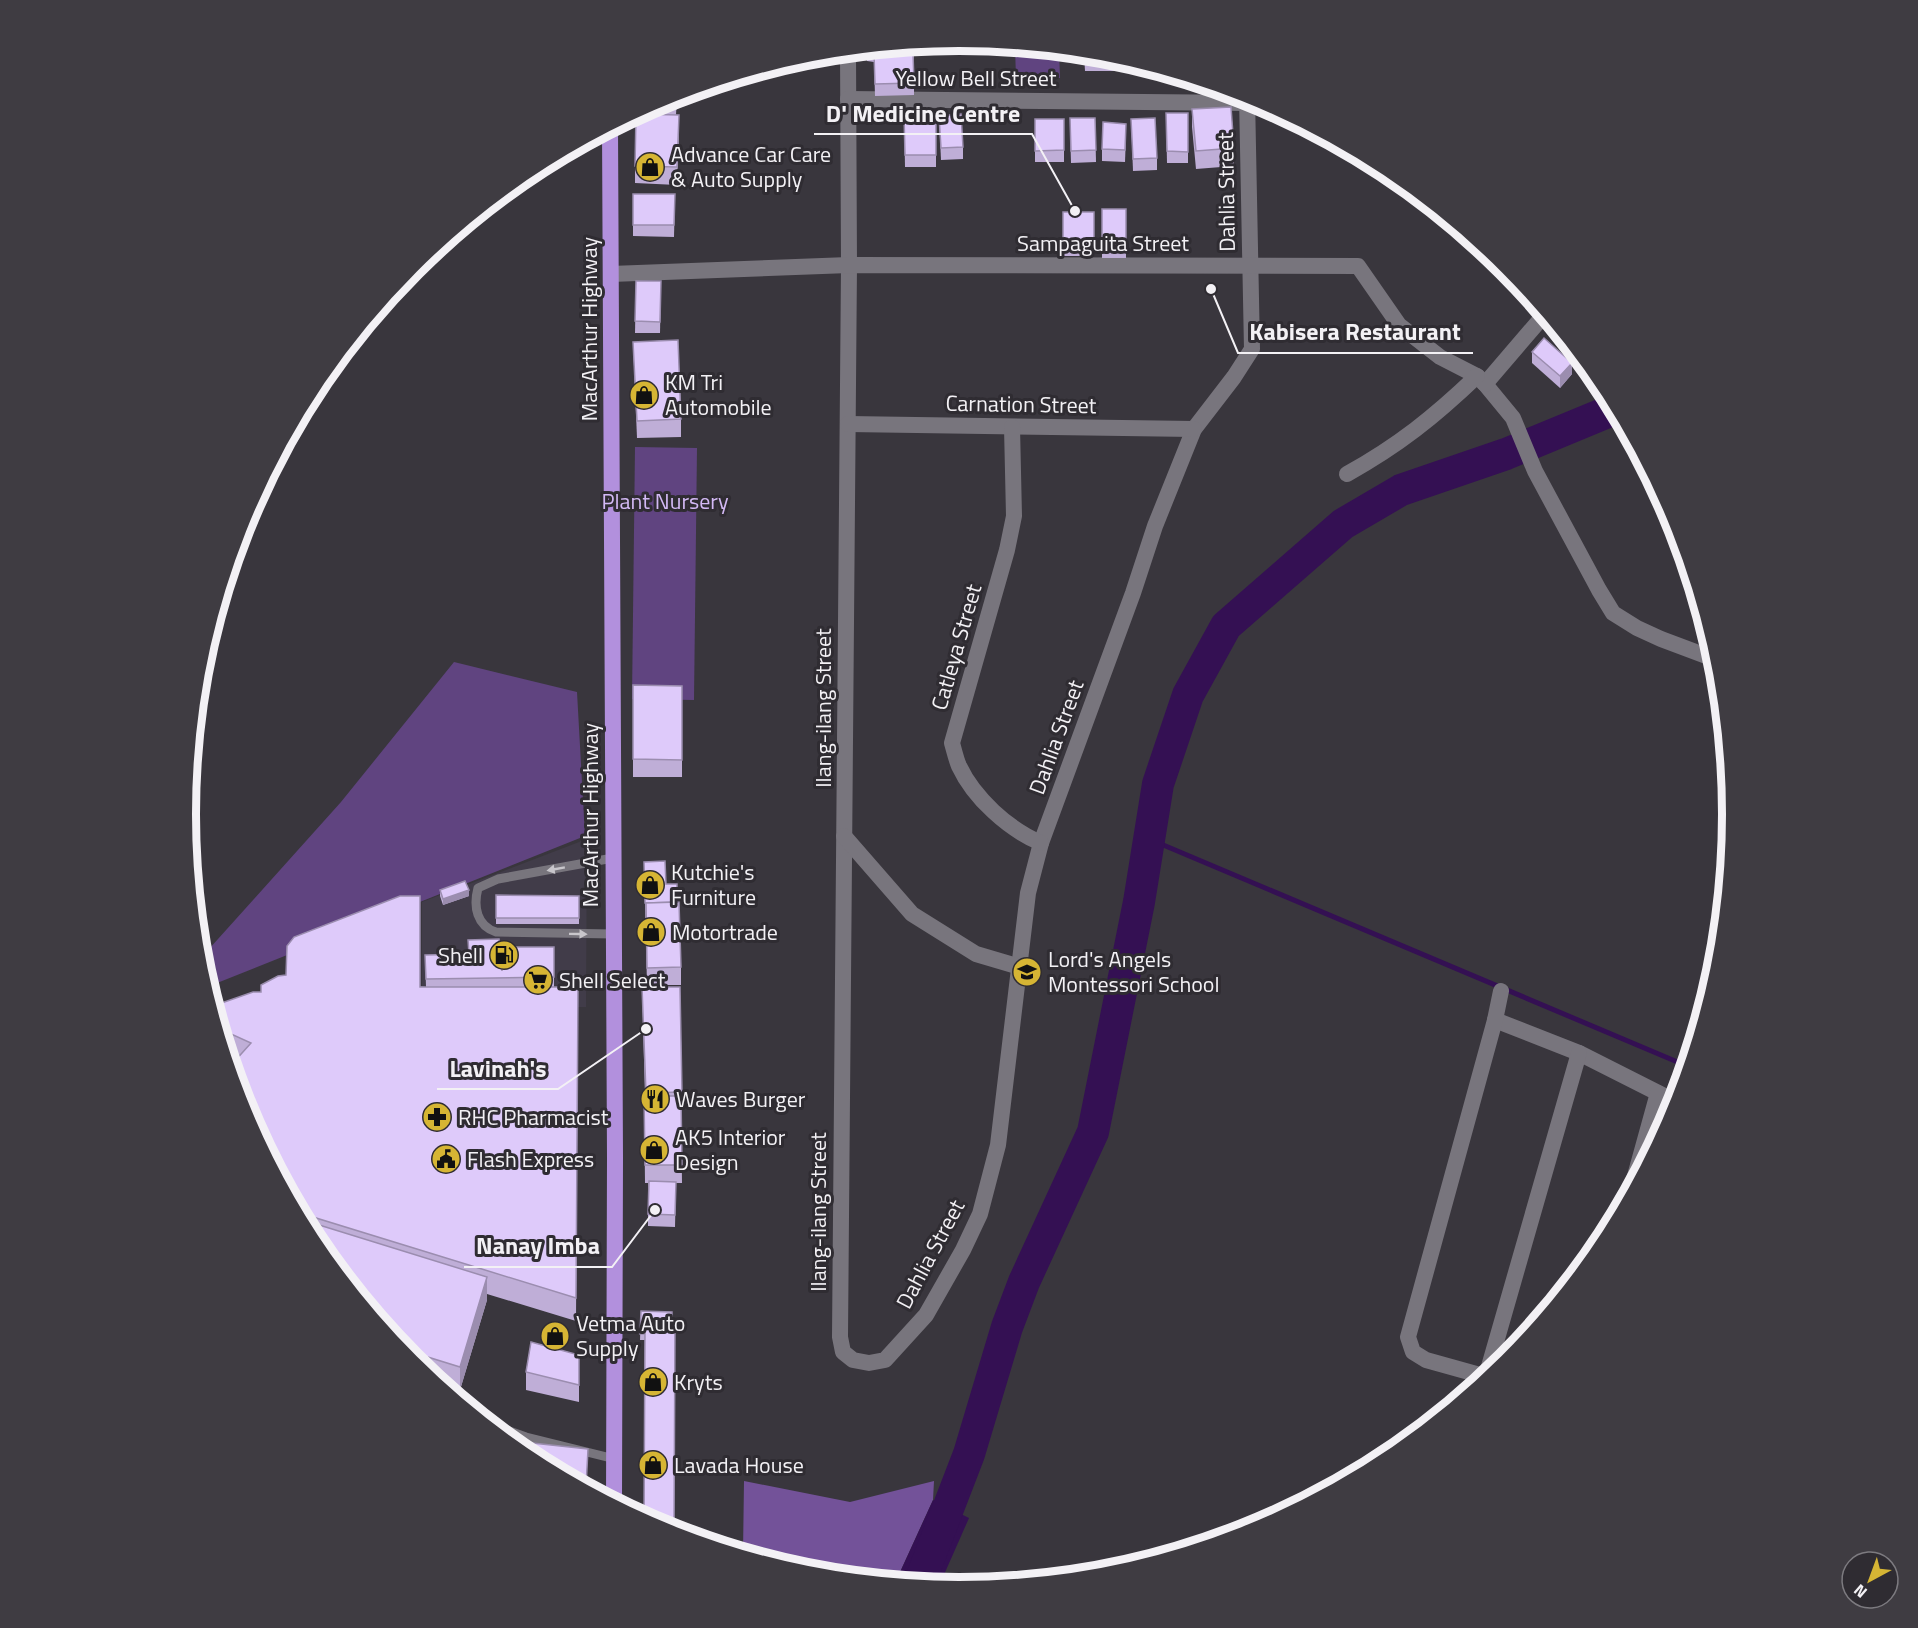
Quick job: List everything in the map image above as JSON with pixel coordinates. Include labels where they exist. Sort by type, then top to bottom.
[{"type":"highway","name":"MacArthur Highway","points":[[610,136],[614,1494]]},
{"type":"street","name":"Ilang-ilang Street","points":[[848,60],[849,265],[840,1336],[843,1352],[853,1360]]},
{"type":"street","name":"Yellow Bell Street","points":[[848,99],[1227,100]]},
{"type":"street","name":"Dahlia Street","points":[[853,1360],[869,1363],[885,1359],[903,1342],[926,1315],[963,1250],[980,1214],[998,1145],[1028,893],[1041,843],[1133,593],[1155,526],[1194,429],[1234,377],[1252,349],[1247,108]]},
{"type":"street","name":"Sampaguita Street","points":[[611,274],[849,265],[1358,266],[1399,325],[1440,357],[1481,380],[1513,418],[1532,465],[1613,612],[1637,628],[1705,655]]},
{"type":"street","points":[[1347,474],[1416,431],[1481,380],[1540,319]]},
{"type":"street","name":"Carnation Street","points":[[848,424],[1194,429]]},
{"type":"street","name":"Catleya Street","points":[[1012,427],[1014,516],[1007,550],[952,743],[958,764],[968,782],[989,806],[1026,837],[1041,843]]},
{"type":"street","points":[[844,836],[912,914],[976,954],[1020,967]]},
{"type":"street","points":[[1477,1374],[1426,1360],[1413,1352],[1408,1337],[1501,991]]},
{"type":"street","points":[[1495,1020],[1579,1053],[1667,1098]]},
{"type":"street","points":[[1490,1362],[1579,1053]]},
{"type":"street","points":[[1641,1155],[1658,1093]]},
{"type":"lane","points":[[613,858],[498,879],[478,888],[476,895],[479,921],[487,929],[496,932],[613,934]]},
{"type":"lane","points":[[514,1433],[615,1459]]},
{"type":"shaded area","name":"Shell","points":[[587,839],[586,1007],[422,1008],[422,902]]},
{"type":"shaded area","points":[[744,1481],[850,1502],[934,1481],[933,1500],[899,1574],[810,1562],[743,1545]]},
{"type":"shaded area","points":[[933,1500],[969,1518],[943,1576],[899,1574]]},
{"type":"green space","points":[[1015,54],[1059,58],[1060,78],[1016,79]]},
{"type":"green space","name":"Plant Nursery","points":[[635,447],[697,448],[694,700],[632,699]]},
{"type":"green space","points":[[454,662],[577,692],[585,836],[216,984],[209,949],[341,802]]},
{"type":"building","points":[[913,53],[914,83],[875,84],[874,56]]},
{"type":"building","points":[[1231,107],[1234,148],[1196,151],[1192,109]]},
{"type":"building","points":[[1166,113],[1188,113],[1188,152],[1167,151]]},
{"type":"building","points":[[655,114],[679,115],[677,167],[635,166],[636,124]]},
{"type":"building","points":[[961,114],[963,147],[941,148],[939,116]]},
{"type":"building","points":[[904,115],[936,115],[936,155],[905,155]]},
{"type":"building","points":[[1070,118],[1095,118],[1096,150],[1071,151]]},
{"type":"building","points":[[1155,118],[1157,158],[1133,159],[1131,119]]},
{"type":"building","points":[[1035,119],[1064,119],[1064,150],[1035,151]]},
{"type":"building","points":[[1103,122],[1126,124],[1125,150],[1102,149]]},
{"type":"building","points":[[633,194],[675,194],[674,225],[633,225]]},
{"type":"building","points":[[1102,209],[1126,209],[1126,247],[1102,247]]},
{"type":"building","points":[[1063,212],[1094,212],[1094,244],[1063,244]]},
{"type":"building","points":[[636,281],[661,281],[660,322],[635,321]]},
{"type":"building","points":[[1544,338],[1572,363],[1560,376],[1532,352]]},
{"type":"building","points":[[678,340],[681,419],[637,421],[633,342]]},
{"type":"building","points":[[633,685],[682,686],[682,760],[633,759]]},
{"type":"building","points":[[665,861],[666,884],[677,884],[677,902],[645,903],[644,862]]},
{"type":"building","points":[[465,881],[469,890],[443,899],[440,890]]},
{"type":"building","points":[[496,895],[579,896],[579,918],[496,918]]},
{"type":"building","points":[[400,896],[420,896],[420,987],[578,987],[576,1298],[312,1217],[275,1151],[236,1059],[251,1043],[228,1033],[220,1003],[253,992],[261,992],[261,985],[278,976],[286,975],[287,946],[294,937]]},
{"type":"building","points":[[679,902],[681,967],[647,968],[646,903]]},
{"type":"building","points":[[499,939],[502,971],[501,947],[554,947],[554,977],[426,979],[425,955],[469,954],[468,940]]},
{"type":"building","points":[[642,987],[680,987],[682,1092],[646,1093]]},
{"type":"building","points":[[644,1096],[681,1096],[682,1165],[645,1165]]},
{"type":"building","points":[[649,1181],[676,1182],[675,1215],[648,1214]]},
{"type":"building","points":[[316,1224],[487,1277],[460,1367],[419,1354],[354,1278]]},
{"type":"building","points":[[641,1311],[672,1312],[672,1328],[645,1328],[645,1334],[640,1334]]},
{"type":"building","points":[[645,1328],[675,1328],[674,1522],[644,1508]]},
{"type":"building","points":[[531,1342],[579,1355],[579,1385],[526,1372]]},
{"type":"building","points":[[532,1443],[588,1449],[586,1480],[577,1475],[532,1446]]},
{"type":"waterway","points":[[922,1576],[969,1454],[1007,1327],[1024,1282],[1093,1132],[1139,902],[1158,784],[1188,695],[1226,626],[1343,524],[1401,490],[1506,454],[1607,412]]},
{"type":"waterway","points":[[1149,839],[1680,1063]]},
{"type":"place","name":"Advance Car Care & Auto Supply","points":[[650,167]]},
{"type":"place","name":"D' Medicine Centre","points":[[1075,211]]},
{"type":"place","name":"Kabisera Restaurant","points":[[1211,289]]},
{"type":"place","name":"KM Tri Automobile","points":[[644,395]]},
{"type":"place","name":"Kutchie's Furniture","points":[[650,885]]},
{"type":"place","name":"Motortrade","points":[[651,932]]},
{"type":"place","name":"Shell","points":[[504,955]]},
{"type":"place","name":"Lord's Angels Montessori School","points":[[1027,972]]},
{"type":"place","name":"Shell Select","points":[[538,980]]},
{"type":"place","name":"Lavinah's","points":[[646,1029]]},
{"type":"place","name":"Waves Burger","points":[[655,1099]]},
{"type":"place","name":"RHC Pharmacist","points":[[437,1117]]},
{"type":"place","name":"AK5 Interior Design","points":[[654,1150]]},
{"type":"place","name":"Flash Express","points":[[446,1159]]},
{"type":"place","name":"Nanay Imba","points":[[655,1210]]},
{"type":"place","name":"Vetma Auto Supply","points":[[555,1336]]},
{"type":"place","name":"Kryts","points":[[653,1382]]},
{"type":"place","name":"Lavada House","points":[[653,1465]]}]
